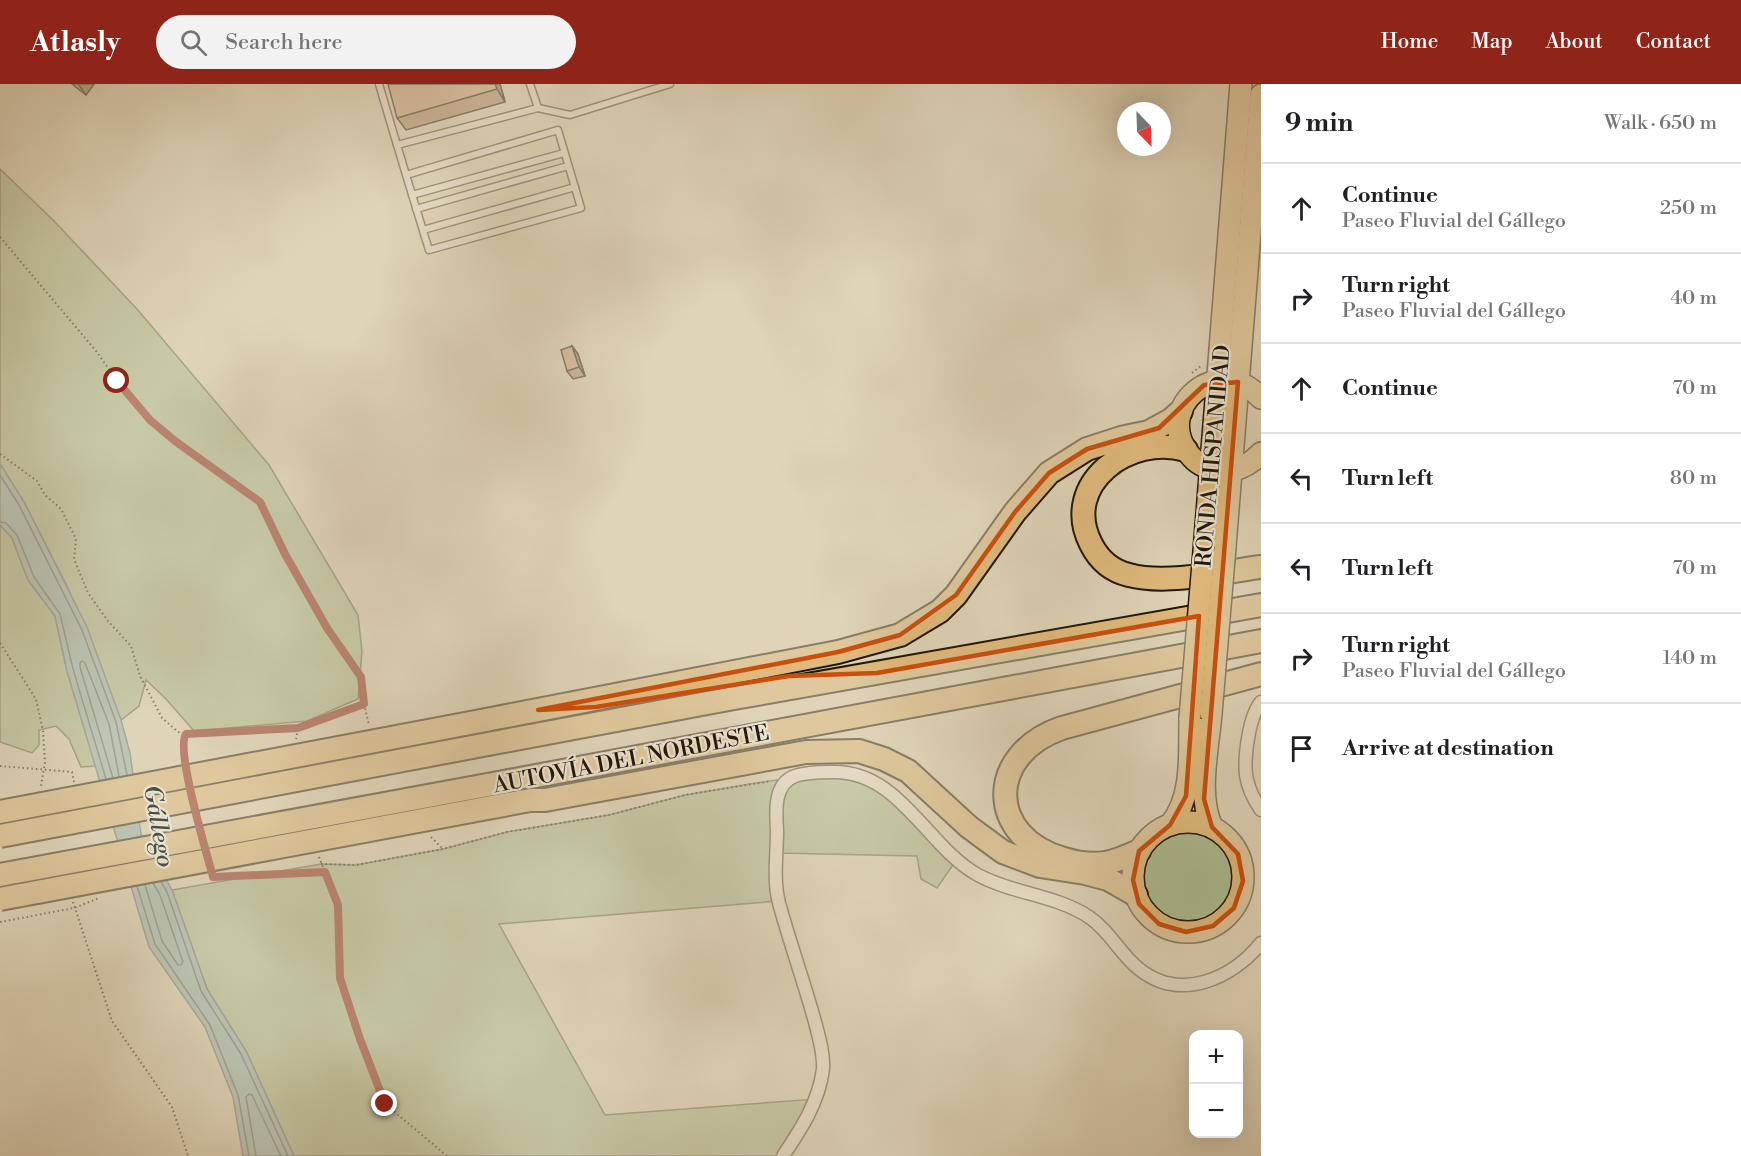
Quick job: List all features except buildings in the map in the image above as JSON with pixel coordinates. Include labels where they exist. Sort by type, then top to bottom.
[{"type":"highway","name":"RONDA HISPANIDAD","points":[[1139,851],[1147,840],[1170,825],[1181,810],[1186,796],[1201,716],[1228,381],[1241,84]]},
{"type":"highway","name":"RONDA HISPANIDAD","points":[[1228,381],[1261,95]]},
{"type":"highway","points":[[0,812],[838,652],[900,634],[940,611],[956,595],[1015,512],[1049,473],[1087,449],[1149,432],[1171,420],[1181,411],[1188,398],[1198,388],[1228,381],[1254,391],[1261,398]]},
{"type":"highway","points":[[1181,411],[1179,431],[1186,450],[1199,464],[1221,470],[1248,464],[1261,453]]},
{"type":"highway","points":[[1186,450],[1161,446],[1143,448],[1124,455],[1104,470],[1088,492],[1083,511],[1086,533],[1095,551],[1111,568],[1142,578],[1261,567]]},
{"type":"highway","name":"AUTOVÍA DEL NORDESTE","points":[[0,836],[504,741],[1261,605]]},
{"type":"highway","name":"AUTOVÍA DEL NORDESTE","points":[[0,874],[1261,641]]},
{"type":"highway","points":[[538,710],[596,706],[789,676],[877,673]]},
{"type":"highway","points":[[1139,851],[1116,861],[1085,863],[1044,852],[1025,839],[1013,825],[1006,804],[1007,781],[1018,755],[1031,742],[1062,728],[1261,674]]},
{"type":"highway","points":[[530,800],[544,794],[664,767],[856,729],[881,712]]},
{"type":"highway","name":"RONDA HISPANIDAD","points":[[1201,716],[1204,799],[1206,813],[1212,827]]},
{"type":"highway","points":[[0,899],[530,800],[545,800],[806,752],[859,751],[874,755],[908,771],[969,826],[1003,852],[1040,866],[1108,879],[1136,896]]},
{"type":"highway","points":[[1139,851],[1132,873],[1136,896],[1145,912],[1159,924],[1167,928],[1195,932],[1221,921],[1239,899],[1243,881],[1241,862],[1233,845],[1212,827],[1191,822],[1170,825]]},
{"type":"street","points":[[1261,702],[1251,722],[1246,767],[1250,790],[1261,810]]},
{"type":"street","points":[[783,1156],[800,1132],[816,1099],[823,1069],[822,1051],[812,1012],[777,892],[776,807],[780,790],[793,777],[822,772],[848,772],[872,781],[910,811],[947,851],[967,868],[986,879],[1053,900],[1089,917],[1109,934],[1133,964],[1155,979],[1181,984],[1210,981],[1234,969],[1261,943]]},
{"type":"lane","points":[[379,84],[416,209],[429,250],[581,208],[558,130],[406,175]]},
{"type":"lane","points":[[530,84],[538,108]]},
{"type":"lane","points":[[397,145],[538,108],[570,115],[670,84]]},
{"type":"lane","points":[[412,195],[564,153]]},
{"type":"lane","points":[[416,209],[568,166]]},
{"type":"lane","points":[[423,230],[575,187]]},
{"type":"path","points":[[0,237],[96,351],[128,396],[150,420],[175,441],[260,502],[285,554],[327,628],[361,677],[364,704],[298,728],[186,734],[178,732],[162,718],[140,676],[131,646],[108,621],[88,593],[74,559],[76,539],[61,508],[45,495],[37,481],[0,454]]},
{"type":"path","points":[[1188,376],[1205,361]]},
{"type":"path","points":[[0,643],[36,699],[43,730],[45,762],[41,787]]},
{"type":"path","points":[[295,741],[298,728]]},
{"type":"path","points":[[184,763],[182,739],[186,734]]},
{"type":"path","points":[[321,864],[356,865],[443,849],[507,832],[609,815],[696,793],[777,780],[786,782]]},
{"type":"path","points":[[431,837],[443,849]]},
{"type":"path","points":[[318,855],[338,905],[340,978],[385,1104],[447,1156]]},
{"type":"path","points":[[213,877],[325,872]]},
{"type":"path","points":[[71,897],[112,1021],[172,1107],[188,1156]]},
{"type":"highlighted area","points":[[1238,382],[1204,799],[1212,827],[1238,854],[1243,881],[1234,908],[1213,926],[1186,932],[1159,924],[1139,904],[1133,880],[1139,851],[1170,825],[1186,796],[1199,616],[877,673],[789,676],[596,707],[538,710],[838,652],[900,635],[956,595],[1015,512],[1049,473],[1087,449],[1159,428],[1204,385]]},
{"type":"green space","points":[[0,169],[54,221],[137,309],[269,465],[358,615],[362,651],[358,699],[307,721],[194,731],[146,680],[139,706],[121,720],[67,586],[24,502],[0,464]]},
{"type":"green space","points":[[0,525],[12,538],[28,580],[55,616],[67,671],[96,766],[81,767],[69,739],[56,726],[39,730],[39,745],[32,753],[0,742]]},
{"type":"green space","points":[[803,774],[872,781],[957,859],[937,888],[921,879],[917,856],[777,853],[778,901],[499,924],[605,1115],[816,1099],[783,1156],[294,1156],[246,1051],[207,989],[172,890],[321,864],[356,865],[443,849],[507,832],[609,815],[685,795],[777,780],[786,782]]},
{"type":"green space","points":[[1188,831],[1206,835],[1221,845],[1231,860],[1235,878],[1231,896],[1221,911],[1206,921],[1188,925],[1170,921],[1155,911],[1145,896],[1141,878],[1145,860],[1155,845],[1170,835]]},
{"type":"water","points":[[0,464],[24,502],[87,627],[121,720],[130,753],[141,834],[172,890],[207,989],[246,1051],[294,1156],[243,1156],[233,1097],[205,1027],[149,947],[67,671],[55,616],[28,580],[12,538],[0,525]]},
{"type":"route","points":[[117,381],[150,420],[175,441],[260,502],[285,554],[327,628],[361,677],[364,704],[298,728],[186,734],[182,739],[184,763],[213,877],[325,872],[338,905],[340,978],[385,1104]]},
{"type":"water label","name":"Gállego","points":[[159,826]]}]
